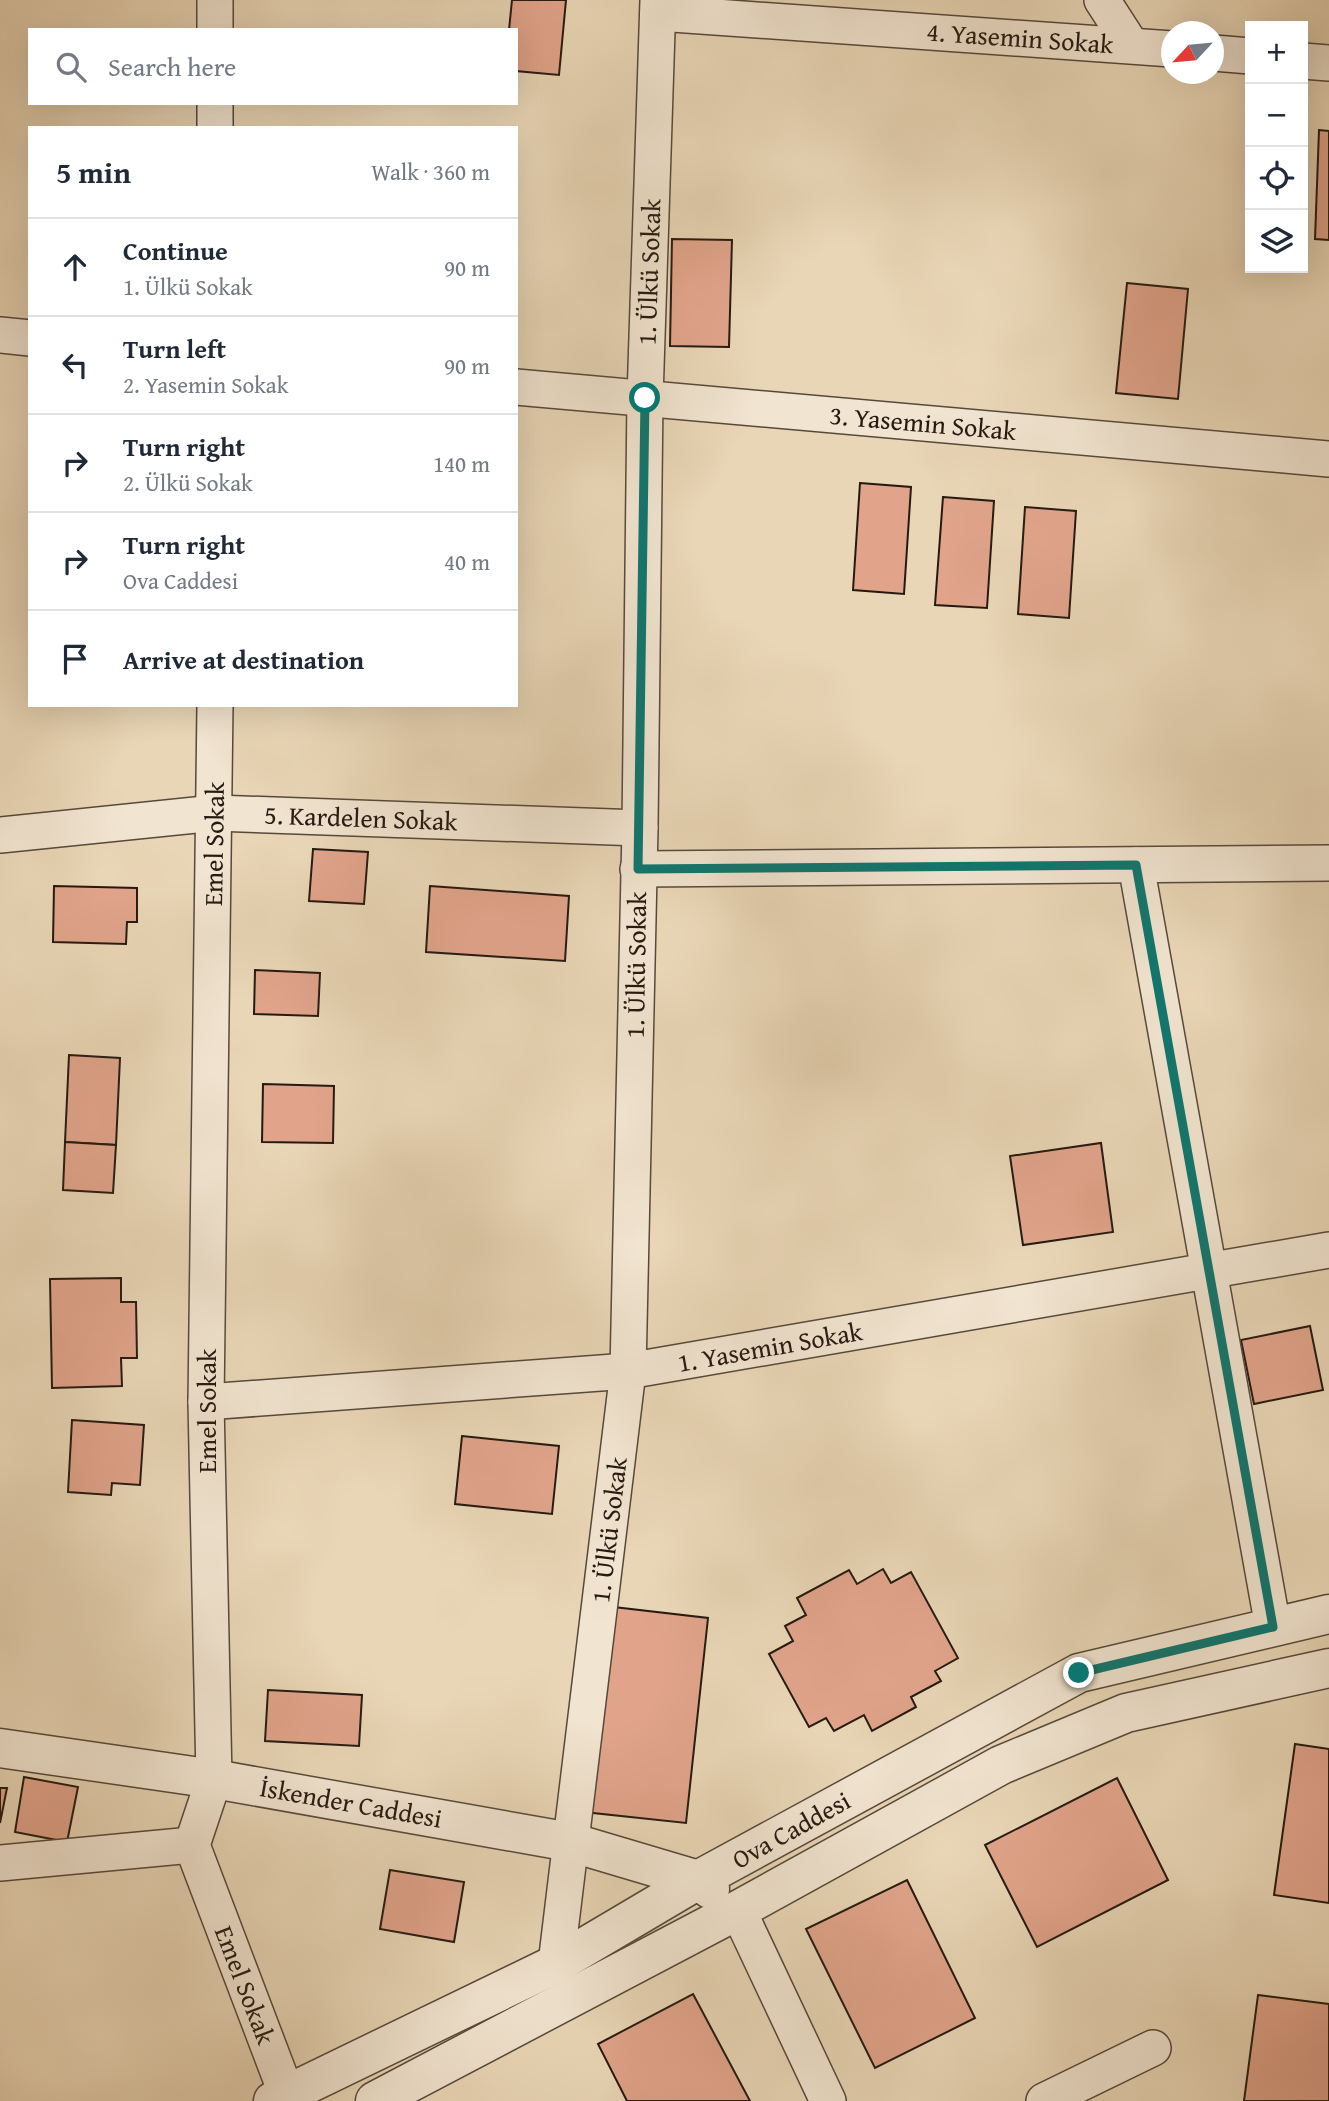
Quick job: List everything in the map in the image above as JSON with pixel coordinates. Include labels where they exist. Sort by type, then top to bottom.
[{"type":"street","points":[[215,0],[215,28]]},
{"type":"street","points":[[1102,0],[1130,45]]},
{"type":"street","name":"4. Yasemin Sokak","points":[[658,7],[1161,48]]},
{"type":"street","name":"1. Ülkü Sokak","points":[[556,1964],[628,1371],[640,828],[645,398],[658,7]]},
{"type":"street","points":[[1224,54],[1245,56]]},
{"type":"street","points":[[1308,61],[1329,63]]},
{"type":"street","points":[[215,105],[215,126]]},
{"type":"street","points":[[0,335],[28,338]]},
{"type":"street","name":"3. Yasemin Sokak","points":[[518,387],[1329,459]]},
{"type":"street","name":"Emel Sokak","points":[[215,707],[206,1402],[214,1779],[192,1844],[283,2099]]},
{"type":"street","name":"5. Kardelen Sokak","points":[[0,835],[215,813],[640,828]]},
{"type":"street","points":[[638,869],[1329,863]]},
{"type":"street","points":[[1136,865],[1273,1627]]},
{"type":"street","name":"1. Yasemin Sokak","points":[[206,1402],[628,1371],[1329,1250]]},
{"type":"street","name":"Ova Caddesi","points":[[283,2099],[556,1964],[698,1880],[1079,1673],[1329,1614]]},
{"type":"street","name":"Ova Caddesi","points":[[375,2101],[738,1910],[1001,1765],[1126,1713],[1329,1668]]},
{"type":"street","name":"İskender Caddesi","points":[[0,1748],[214,1779],[570,1842],[698,1880]]},
{"type":"street","points":[[0,1863],[192,1844]]},
{"type":"street","points":[[698,1880],[738,1910],[828,2101]]},
{"type":"street","points":[[1044,2101],[1153,2048]]},
{"type":"building","points":[[512,0],[566,0],[559,75],[518,71],[518,28],[509,28]]},
{"type":"building","points":[[1319,130],[1329,131],[1329,240],[1315,239]]},
{"type":"building","points":[[672,239],[732,240],[729,347],[670,346]]},
{"type":"building","points":[[1127,283],[1188,289],[1178,399],[1116,393]]},
{"type":"building","points":[[860,483],[911,487],[904,594],[853,590]]},
{"type":"building","points":[[943,497],[994,501],[987,608],[935,605]]},
{"type":"building","points":[[1025,507],[1076,511],[1069,618],[1018,614]]},
{"type":"building","points":[[313,849],[368,852],[364,904],[309,901]]},
{"type":"building","points":[[54,886],[137,888],[137,922],[127,922],[126,944],[53,942]]},
{"type":"building","points":[[430,886],[569,896],[565,961],[426,952]]},
{"type":"building","points":[[255,970],[320,973],[318,1016],[254,1014]]},
{"type":"building","points":[[69,1055],[120,1058],[116,1145],[65,1142]]},
{"type":"building","points":[[263,1084],[334,1086],[333,1143],[262,1142]]},
{"type":"building","points":[[65,1142],[116,1145],[113,1193],[63,1190]]},
{"type":"building","points":[[1101,1143],[1113,1232],[1023,1245],[1010,1156]]},
{"type":"building","points":[[121,1278],[121,1302],[136,1302],[137,1358],[121,1358],[122,1386],[52,1388],[50,1279]]},
{"type":"building","points":[[1310,1326],[1323,1390],[1254,1404],[1241,1340]]},
{"type":"building","points":[[72,1420],[144,1425],[140,1485],[112,1483],[111,1495],[68,1492]]},
{"type":"building","points":[[462,1436],[559,1446],[552,1514],[455,1504]]},
{"type":"building","points":[[883,1569],[891,1583],[911,1572],[958,1658],[935,1671],[941,1681],[911,1697],[916,1707],[872,1731],[864,1715],[834,1731],[826,1718],[809,1727],[769,1654],[793,1641],[785,1626],[806,1615],[797,1598],[849,1570],[857,1584]]},
{"type":"building","points":[[605,1606],[708,1618],[686,1823],[584,1812]]},
{"type":"building","points":[[268,1690],[362,1695],[359,1746],[265,1741]]},
{"type":"building","points":[[1295,1744],[1329,1749],[1329,1903],[1274,1895]]},
{"type":"building","points":[[24,1777],[78,1787],[67,1842],[15,1832]]},
{"type":"building","points":[[1117,1778],[1168,1880],[1037,1947],[985,1845]]},
{"type":"building","points":[[0,1788],[7,1788],[0,1823]]},
{"type":"building","points":[[390,1870],[464,1882],[454,1942],[380,1929]]},
{"type":"building","points":[[907,1880],[975,2018],[875,2068],[806,1929]]},
{"type":"building","points":[[693,1994],[750,2101],[627,2101],[598,2044]]},
{"type":"building","points":[[1258,1995],[1329,2004],[1329,2101],[1244,2101]]},
{"type":"route","points":[[645,398],[638,869],[1136,865],[1273,1627],[1079,1673]]}]
